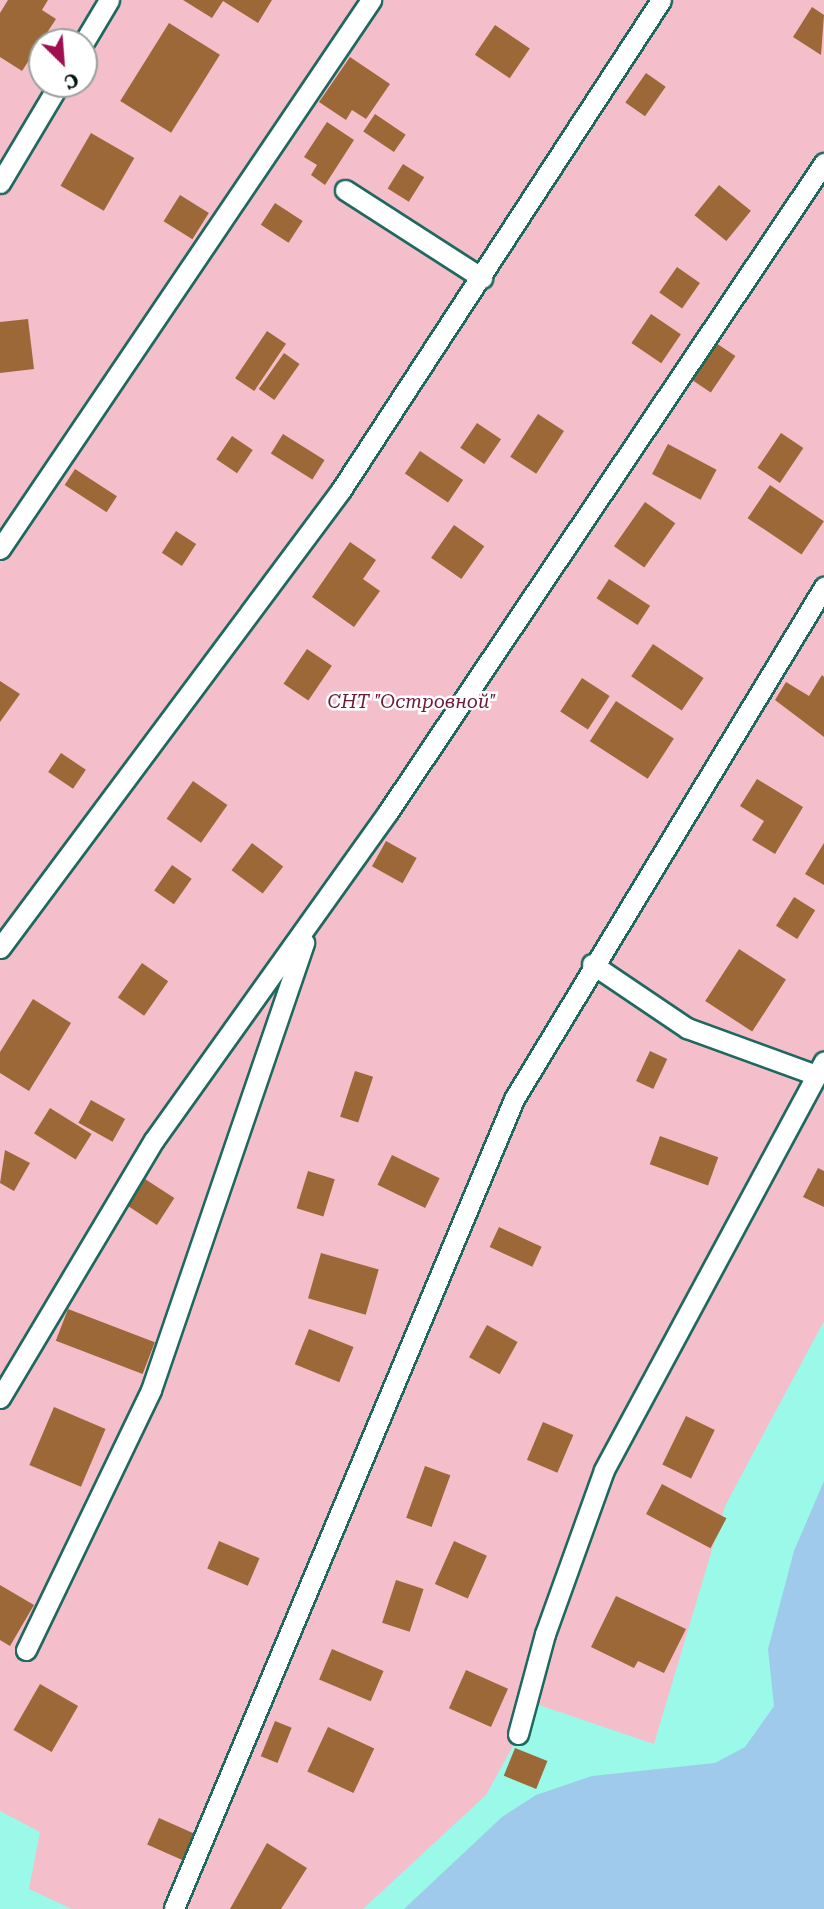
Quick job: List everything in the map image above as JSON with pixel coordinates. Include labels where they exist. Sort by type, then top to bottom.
[{"type":"lane","points":[[92,28],[109,0]]},
{"type":"lane","points":[[0,550],[371,0]]},
{"type":"lane","points":[[0,948],[341,491],[661,0]]},
{"type":"lane","points":[[0,183],[51,98]]},
{"type":"lane","points":[[0,1398],[154,1140],[313,918],[824,163]]},
{"type":"lane","points":[[345,190],[482,278]]},
{"type":"lane","points":[[174,1908],[514,1099],[592,964],[824,587]]},
{"type":"lane","points":[[26,1650],[150,1390],[313,918]]},
{"type":"lane","points":[[518,1734],[545,1634],[604,1470],[820,1068],[687,1028],[592,964]]},
{"type":"green space","name":"СНТ \"Островной\"","points":[[0,0],[824,0],[824,1321],[725,1506],[654,1744],[536,1704],[486,1795],[363,1909],[72,1909],[29,1889],[40,1832],[0,1811]]},
{"type":"water","points":[[824,1481],[824,1909],[404,1909],[502,1817],[536,1795],[592,1776],[715,1763],[745,1747],[774,1706],[768,1649],[794,1551]]},
{"type":"building","points":[[8,0],[48,0],[42,10],[56,19],[50,28],[28,28],[28,62],[22,71],[0,57],[0,13]]},
{"type":"building","points":[[183,0],[272,0],[258,23],[223,1],[212,18]]},
{"type":"building","points":[[812,7],[824,15],[821,55],[793,37]]},
{"type":"building","points":[[169,23],[220,55],[171,133],[120,101]]},
{"type":"building","points":[[495,25],[530,48],[510,78],[475,55]]},
{"type":"building","points":[[350,57],[390,84],[366,119],[352,110],[346,120],[319,102]]},
{"type":"building","points":[[646,73],[666,87],[645,116],[625,102]]},
{"type":"building","points":[[375,114],[406,135],[394,152],[363,131]]},
{"type":"building","points":[[327,122],[354,140],[325,185],[311,175],[317,165],[304,157]]},
{"type":"building","points":[[91,133],[134,158],[104,211],[60,186]]},
{"type":"building","points":[[403,164],[424,177],[409,202],[388,189]]},
{"type":"building","points":[[719,185],[751,211],[726,241],[694,215]]},
{"type":"building","points":[[180,195],[209,213],[192,239],[164,221]]},
{"type":"building","points":[[275,203],[303,221],[289,243],[261,225]]},
{"type":"building","points":[[677,267],[700,283],[682,308],[659,292]]},
{"type":"building","points":[[651,314],[681,334],[661,363],[631,343]]},
{"type":"building","points":[[28,319],[34,369],[0,373],[0,322]]},
{"type":"building","points":[[267,331],[286,344],[254,391],[235,378]]},
{"type":"building","points":[[713,341],[735,356],[711,393],[688,377]]},
{"type":"building","points":[[284,353],[300,364],[274,400],[259,389]]},
{"type":"building","points":[[538,414],[564,431],[536,474],[510,457]]},
{"type":"building","points":[[477,423],[501,439],[484,464],[460,448]]},
{"type":"building","points":[[781,433],[803,448],[780,483],[758,468]]},
{"type":"building","points":[[283,434],[325,460],[312,479],[271,454]]},
{"type":"building","points":[[232,436],[253,450],[237,473],[216,459]]},
{"type":"building","points":[[668,444],[717,470],[701,500],[652,474]]},
{"type":"building","points":[[420,451],[463,480],[448,502],[405,473]]},
{"type":"building","points":[[75,469],[117,496],[107,512],[65,485]]},
{"type":"building","points":[[770,485],[824,521],[802,555],[748,518]]},
{"type":"building","points":[[645,502],[675,523],[644,567],[614,546]]},
{"type":"building","points":[[454,525],[484,546],[461,579],[431,558]]},
{"type":"building","points":[[176,531],[196,544],[182,566],[162,553]]},
{"type":"building","points":[[350,542],[376,560],[363,579],[380,591],[354,627],[312,597]]},
{"type":"building","points":[[609,579],[650,606],[638,625],[596,598]]},
{"type":"building","points":[[653,644],[704,678],[682,710],[631,676]]},
{"type":"building","points":[[307,649],[332,666],[308,701],[284,684]]},
{"type":"building","points":[[822,675],[824,737],[775,700],[786,682],[809,696]]},
{"type":"building","points":[[582,678],[610,696],[588,730],[560,712]]},
{"type":"building","points":[[0,681],[20,694],[0,722]]},
{"type":"building","points":[[616,701],[674,739],[648,779],[590,741]]},
{"type":"building","points":[[61,753],[86,770],[73,789],[48,772]]},
{"type":"building","points":[[757,779],[803,807],[775,854],[752,840],[764,821],[740,806]]},
{"type":"building","points":[[193,781],[227,805],[201,843],[167,819]]},
{"type":"building","points":[[386,841],[417,858],[403,883],[372,866]]},
{"type":"building","points":[[252,843],[283,866],[263,894],[232,870]]},
{"type":"building","points":[[824,843],[824,885],[805,874]]},
{"type":"building","points":[[172,865],[192,879],[174,904],[154,890]]},
{"type":"building","points":[[794,897],[815,910],[797,939],[776,926]]},
{"type":"building","points":[[739,949],[786,979],[752,1031],[705,1001]]},
{"type":"building","points":[[142,963],[168,981],[144,1016],[118,997]]},
{"type":"building","points":[[33,999],[71,1023],[29,1091],[0,1073],[0,1052]]},
{"type":"building","points":[[650,1051],[667,1059],[653,1089],[636,1081]]},
{"type":"building","points":[[355,1071],[373,1077],[358,1123],[340,1117]]},
{"type":"building","points":[[91,1100],[125,1119],[113,1142],[78,1123]]},
{"type":"building","points":[[50,1108],[92,1134],[76,1159],[34,1133]]},
{"type":"building","points":[[660,1136],[718,1157],[708,1185],[650,1164]]},
{"type":"building","points":[[5,1150],[30,1163],[14,1191],[0,1183]]},
{"type":"building","points":[[392,1155],[440,1178],[425,1208],[378,1185]]},
{"type":"building","points":[[818,1168],[824,1171],[824,1207],[803,1197]]},
{"type":"building","points":[[308,1171],[335,1179],[323,1216],[297,1208]]},
{"type":"building","points":[[145,1179],[174,1198],[157,1225],[128,1206]]},
{"type":"building","points":[[499,1227],[542,1247],[532,1267],[490,1247]]},
{"type":"building","points":[[321,1253],[379,1270],[366,1315],[308,1298]]},
{"type":"building","points":[[68,1309],[155,1342],[143,1374],[56,1341]]},
{"type":"building","points":[[487,1325],[518,1342],[500,1374],[469,1357]]},
{"type":"building","points":[[309,1329],[354,1347],[339,1382],[295,1364]]},
{"type":"building","points":[[54,1407],[106,1429],[81,1487],[29,1465]]},
{"type":"building","points":[[686,1416],[715,1430],[691,1479],[662,1465]]},
{"type":"building","points":[[543,1422],[573,1435],[557,1473],[527,1460]]},
{"type":"building","points":[[425,1466],[450,1475],[432,1527],[406,1518]]},
{"type":"building","points":[[662,1484],[726,1518],[710,1548],[646,1514]]},
{"type":"building","points":[[219,1541],[260,1558],[248,1586],[207,1569]]},
{"type":"building","points":[[454,1541],[487,1556],[468,1599],[435,1584]]},
{"type":"building","points":[[396,1580],[424,1589],[410,1632],[382,1623]]},
{"type":"building","points":[[0,1585],[34,1605],[10,1646],[0,1640]]},
{"type":"building","points":[[616,1596],[686,1629],[664,1673],[638,1661],[634,1668],[591,1647]]},
{"type":"building","points":[[332,1649],[384,1671],[371,1701],[319,1679]]},
{"type":"building","points":[[466,1670],[508,1689],[491,1727],[449,1708]]},
{"type":"building","points":[[40,1684],[78,1706],[52,1752],[14,1730]]},
{"type":"building","points":[[275,1721],[292,1728],[277,1763],[261,1756]]},
{"type":"building","points":[[328,1727],[374,1749],[354,1793],[307,1771]]},
{"type":"building","points":[[515,1748],[547,1761],[536,1789],[504,1776]]},
{"type":"building","points":[[159,1818],[197,1835],[186,1862],[147,1844]]},
{"type":"building","points":[[267,1843],[307,1868],[281,1909],[230,1909]]}]
